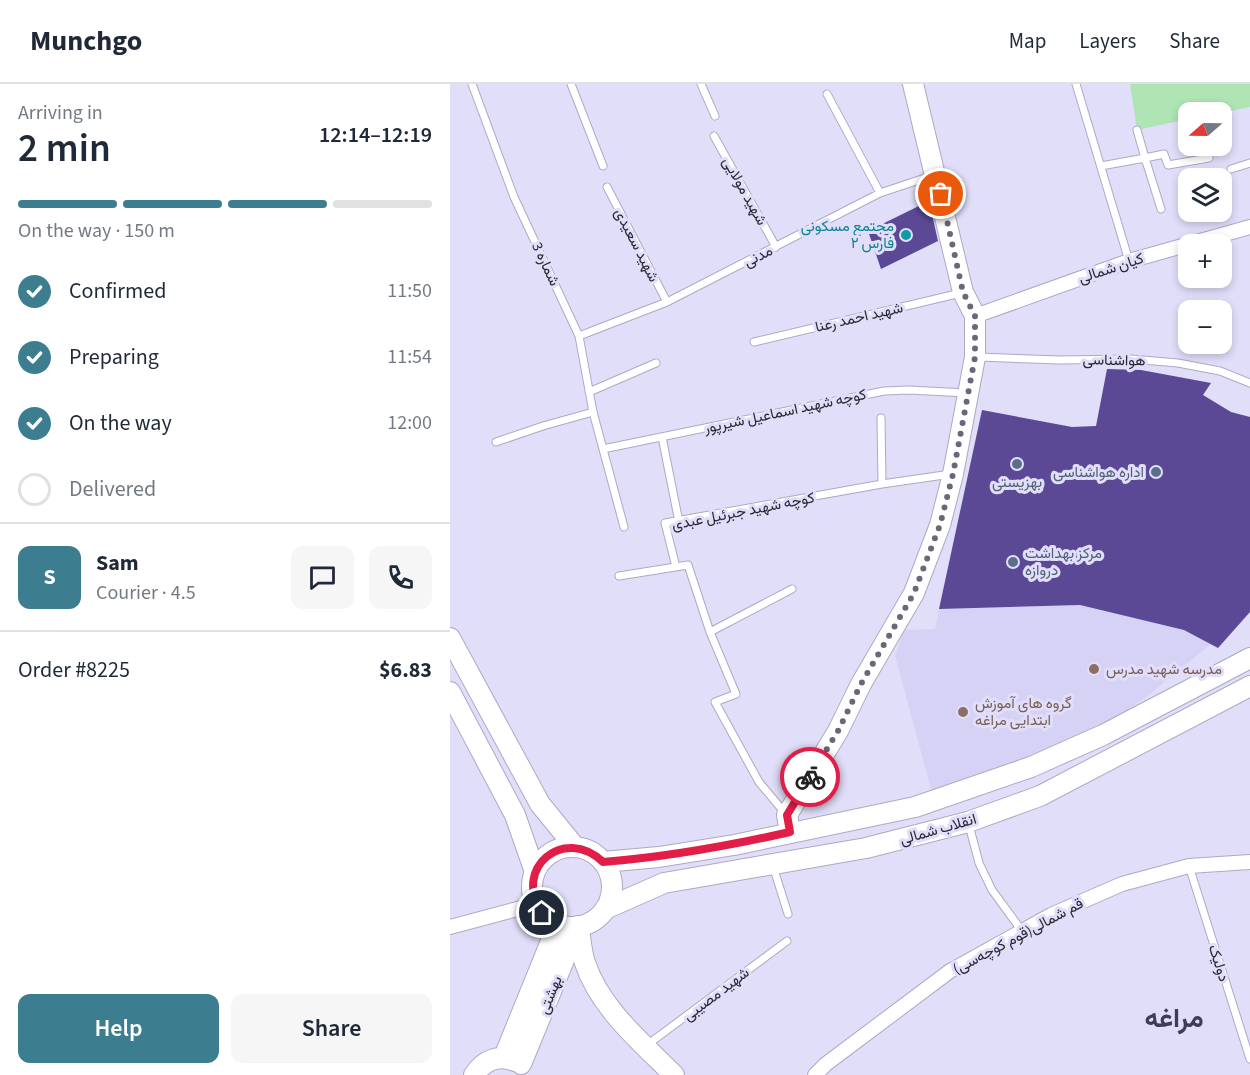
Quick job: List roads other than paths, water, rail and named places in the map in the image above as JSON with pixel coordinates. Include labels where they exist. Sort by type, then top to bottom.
[{"type":"street","points":[[789,824],[861,684],[914,593],[940,525],[953,474],[975,357],[975,316],[963,292],[913,84]]},
{"type":"street","name":"کیان شمالی","points":[[975,316],[1130,261],[1250,227]]},
{"type":"street","points":[[450,638],[540,804],[575,847]]},
{"type":"street","name":"انقلاب شمالی","points":[[603,862],[659,857],[734,844],[789,824],[834,825],[915,807],[1025,769],[1103,735],[1250,657]]},
{"type":"street","name":"انقلاب شمالی","points":[[605,909],[664,883],[866,848],[968,822],[1041,796],[1247,691]]},
{"type":"street","points":[[450,692],[515,815],[535,872]]},
{"type":"street","points":[[575,847],[595,855],[603,862],[612,885],[610,898],[605,909],[593,920],[578,926],[558,924],[542,913],[536,904],[532,883],[535,872],[551,853],[562,848],[575,847]]},
{"type":"street","name":"قم شمالی(قوم کوچه‌سی)","points":[[815,1075],[826,1064],[950,971],[1051,915],[1122,884],[1189,866],[1250,862]]},
{"type":"street","points":[[450,927],[536,904]]},
{"type":"street","name":"بهشتی","points":[[518,1066],[558,924]]},
{"type":"street","points":[[578,926],[585,962],[603,999],[645,1047],[674,1075]]},
{"type":"street","name":"بهشتی","points":[[518,1066],[578,926]]},
{"type":"street","points":[[474,1075],[486,1062],[518,1066]]},
{"type":"lane","name":"شماره 3","points":[[472,84],[514,197],[579,336],[593,412],[624,527]]},
{"type":"lane","points":[[571,84],[603,166]]},
{"type":"lane","points":[[701,84],[715,116]]},
{"type":"lane","points":[[1076,84],[1130,261]]},
{"type":"lane","points":[[827,94],[880,193]]},
{"type":"lane","points":[[1137,130],[1161,209]]},
{"type":"lane","name":"شهید مولایی","points":[[714,136],[776,247]]},
{"type":"lane","points":[[1101,166],[1164,154],[1168,165],[1209,158]]},
{"type":"lane","points":[[1232,169],[1250,163]]},
{"type":"lane","name":"مدنی","points":[[579,336],[667,302],[880,193],[936,174]]},
{"type":"lane","name":"شهید سعیدی","points":[[607,188],[667,302]]},
{"type":"lane","name":"شهید احمد رعنا","points":[[754,342],[963,292]]},
{"type":"lane","name":"هواشناسی","points":[[975,357],[1060,360],[1131,358],[1178,363],[1220,371],[1250,383]]},
{"type":"lane","points":[[589,392],[656,363]]},
{"type":"lane","name":"کوچه شهید اسماعیل شیرپور","points":[[603,449],[884,391],[909,390],[968,394]]},
{"type":"lane","points":[[496,442],[593,412]]},
{"type":"lane","points":[[881,418],[882,484]]},
{"type":"lane","points":[[662,437],[680,522]]},
{"type":"lane","name":"کوچه شهید جبرئیل عبدی","points":[[676,567],[665,523],[882,484],[953,474]]},
{"type":"lane","points":[[619,576],[688,565],[711,632],[736,694],[715,702],[759,782],[789,824]]},
{"type":"lane","points":[[711,632],[792,589]]},
{"type":"lane","points":[[968,822],[983,872],[1006,912],[1022,931]]},
{"type":"lane","points":[[772,864],[788,914]]},
{"type":"lane","name":"دولیک","points":[[1189,866],[1250,1059]]},
{"type":"lane","name":"شهید مصیبی","points":[[645,1047],[787,940]]},
{"type":"place","name":"مجتمع مسکونی فارس ۲","points":[[906,235]]},
{"type":"place","name":"بهزیستی","points":[[1017,464]]},
{"type":"place","name":"اداره هواشناسی","points":[[1156,472]]},
{"type":"place","name":"مرکز بهداشت دروازه","points":[[1013,562]]},
{"type":"place","name":"مدرسه شهید مدرس","points":[[1094,669]]},
{"type":"place","name":"گروه های آموزش ابتدایی مراغه","points":[[963,712]]},
{"type":"district","name":"مراغه","points":[[1174,1018]]}]
